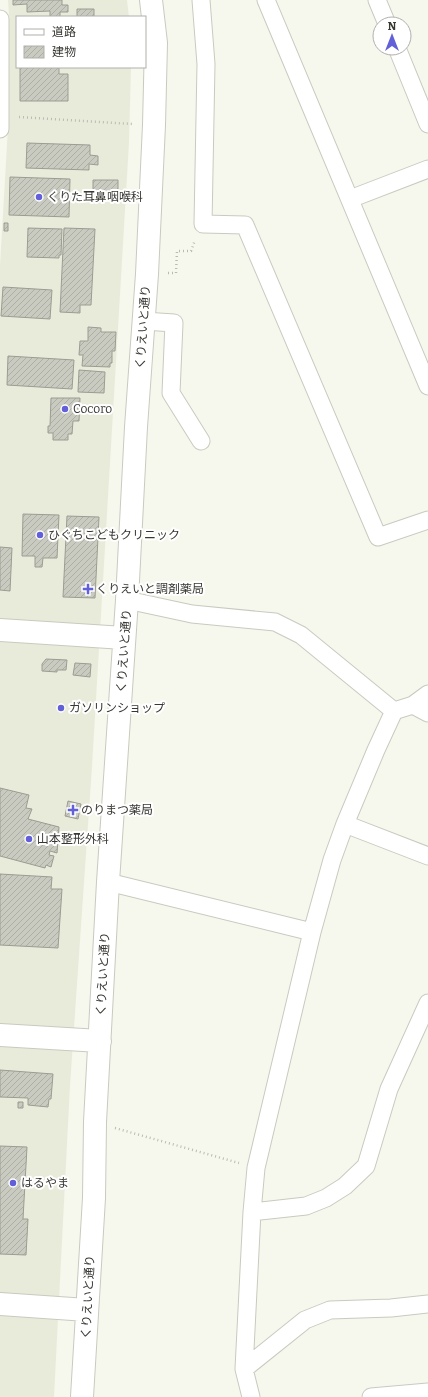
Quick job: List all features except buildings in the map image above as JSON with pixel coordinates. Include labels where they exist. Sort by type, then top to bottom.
[{"type":"street","name":"くりえいと通り","points":[[82,1397],[94,1198],[95,1122],[108,882],[147,274],[154,126],[156,43],[151,0]]},
{"type":"street","points":[[201,0],[206,64],[203,224],[245,225],[378,537],[428,520]]},
{"type":"street","points":[[266,0],[428,386]]},
{"type":"street","points":[[377,0],[384,16]]},
{"type":"street","points":[[0,19],[0,123]]},
{"type":"street","points":[[400,56],[428,124]]},
{"type":"street","points":[[350,199],[428,169]]},
{"type":"street","points":[[144,321],[174,322],[171,393],[201,441]]},
{"type":"street","points":[[127,600],[192,614],[275,622],[302,635],[394,711]]},
{"type":"street","points":[[0,630],[124,638]]},
{"type":"street","points":[[251,1397],[244,1369],[252,1212],[256,1168],[312,932],[332,860],[345,824],[394,711],[413,705],[428,694]]},
{"type":"street","points":[[413,705],[428,714]]},
{"type":"street","points":[[345,824],[428,856]]},
{"type":"street","points":[[108,882],[312,932]]},
{"type":"street","points":[[252,1212],[306,1206],[326,1198],[345,1186],[366,1166],[389,1089],[428,1003]]},
{"type":"street","points":[[0,1036],[100,1041]]},
{"type":"street","points":[[0,1304],[87,1310]]},
{"type":"street","points":[[244,1369],[305,1320],[330,1310],[391,1308],[428,1304]]},
{"type":"street","points":[[371,1397],[428,1392]]},
{"type":"path","points":[[0,123],[154,126]]},
{"type":"path","points":[[147,274],[176,273],[178,251],[191,251],[203,224]]},
{"type":"path","points":[[95,1122],[256,1168]]},
{"type":"shaded area","points":[[8,0],[127,0],[129,16],[16,16],[16,68],[131,68],[129,143],[92,767],[70,1086],[54,1397],[0,1397],[0,265],[8,127]]},
{"type":"place","name":"くりた耳鼻咽喉科","points":[[39,197]]},
{"type":"place","name":"Cocoro","points":[[65,409]]},
{"type":"place","name":"ひぐちこどもクリニック","points":[[40,535]]},
{"type":"place","name":"くりえいと調剤薬局","points":[[88,589]]},
{"type":"place","name":"ガソリンショップ","points":[[61,708]]},
{"type":"place","name":"のりまつ薬局","points":[[73,810]]},
{"type":"place","name":"山本整形外科","points":[[29,839]]},
{"type":"place","name":"はるやま","points":[[13,1183]]}]
